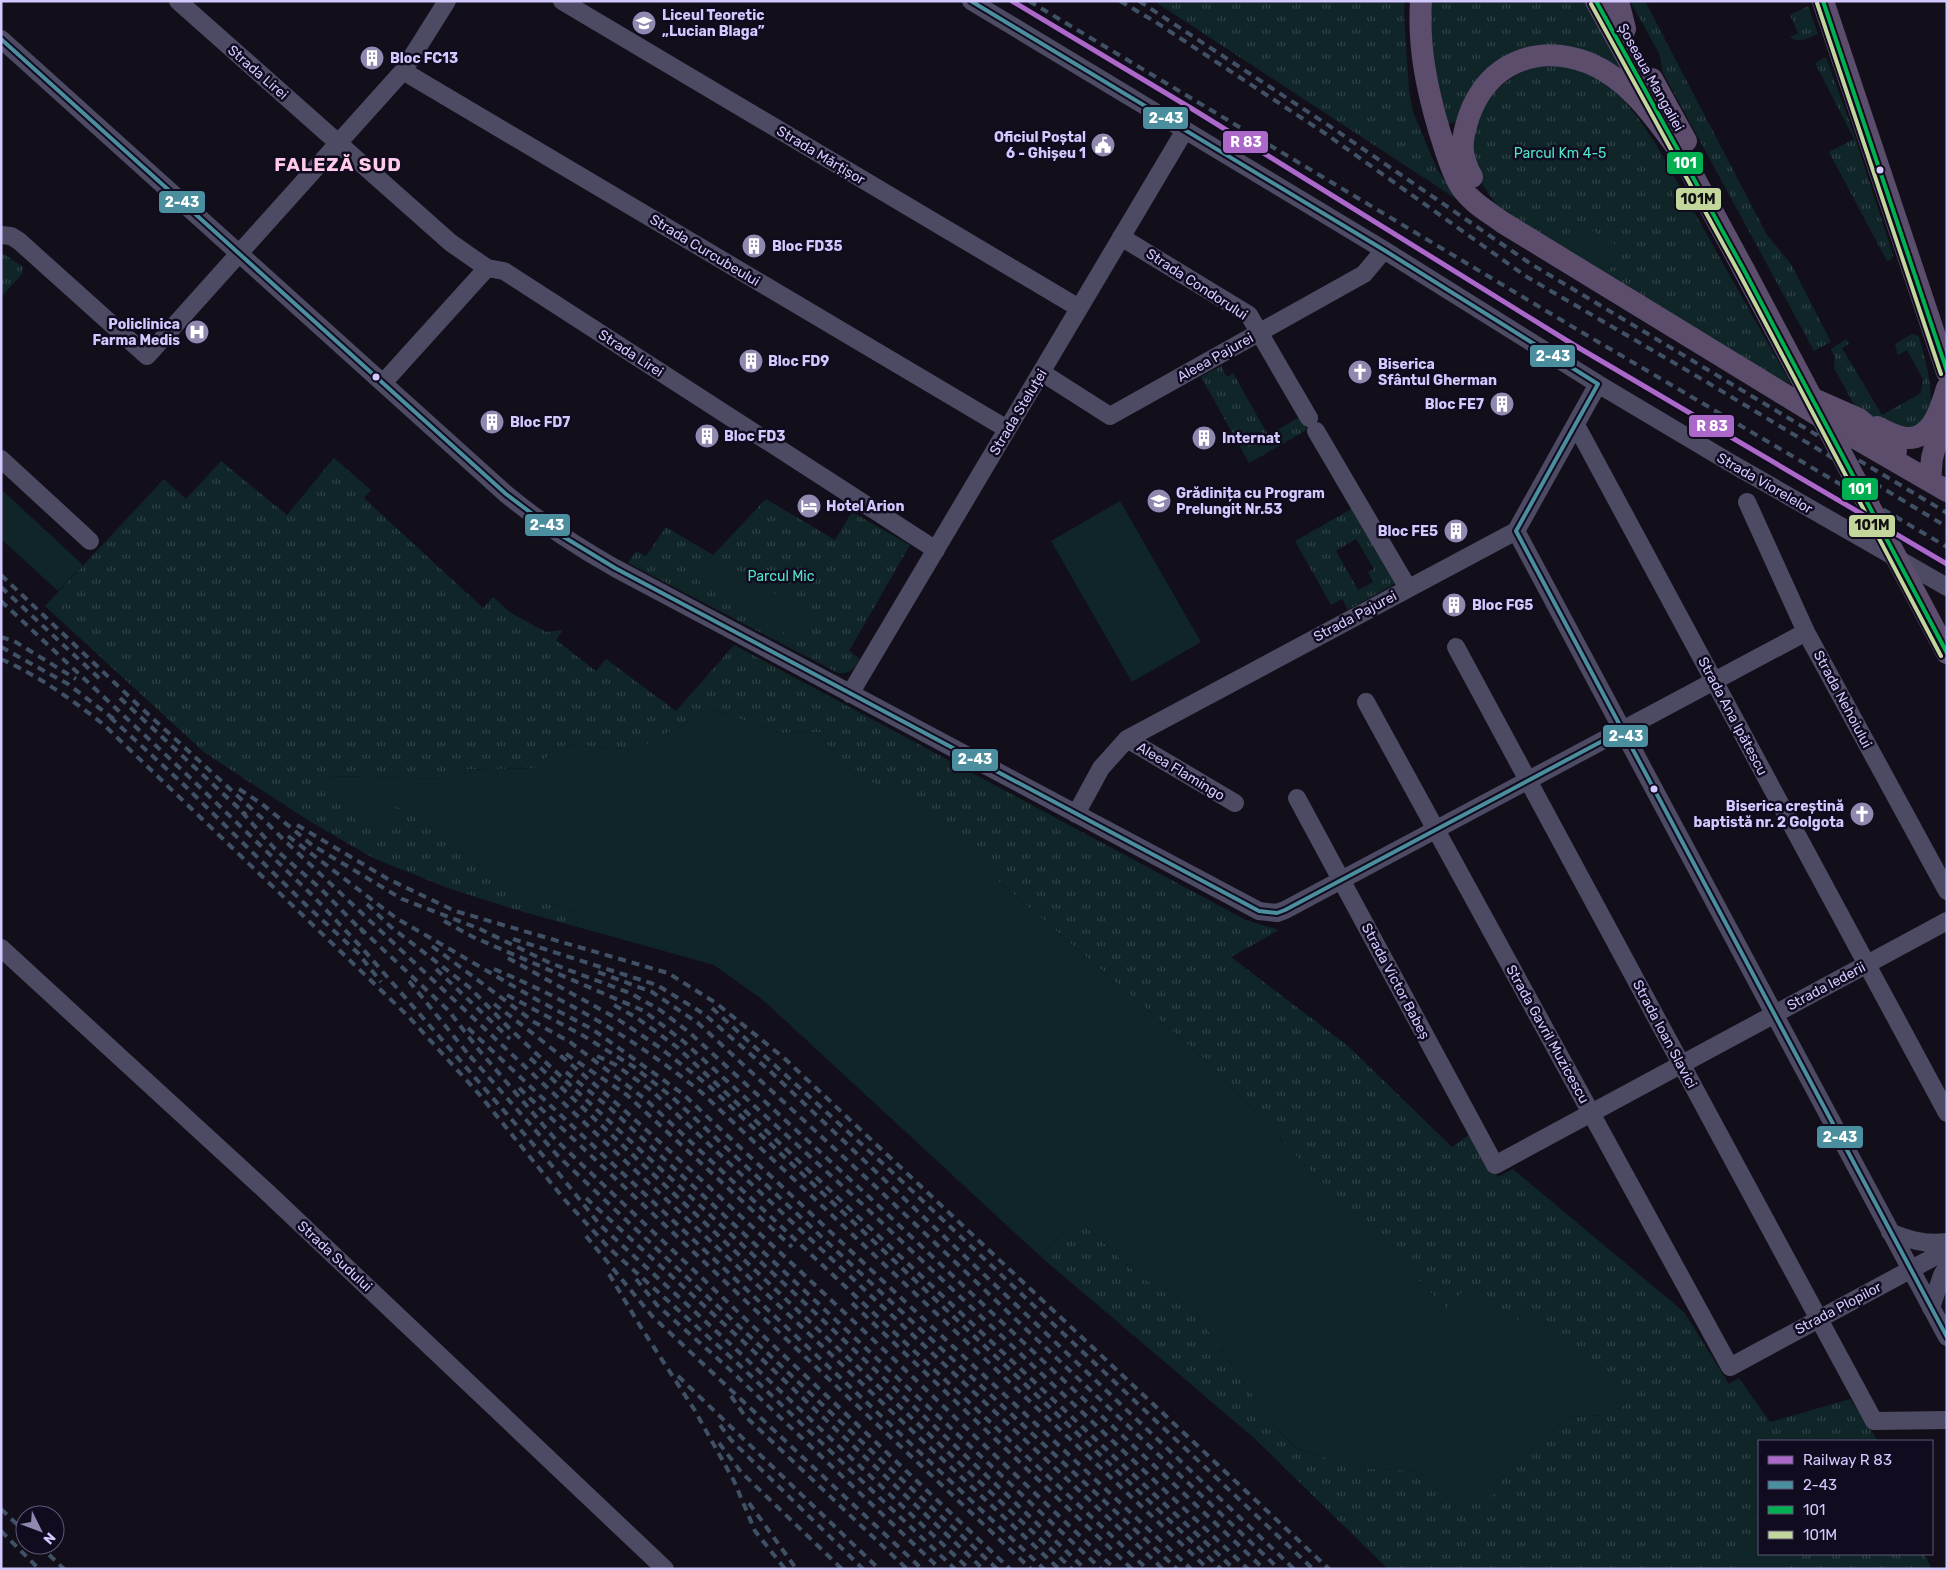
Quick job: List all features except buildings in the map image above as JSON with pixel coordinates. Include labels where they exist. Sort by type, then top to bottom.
[{"type":"main road","points":[[1420,1],[1423,69],[1438,128],[1462,187],[1474,202],[1502,222],[1857,439],[1939,486]]},
{"type":"main road","name":"Șoseaua Mangaliei","points":[[1596,1],[1678,149],[1748,268],[1947,629]]},
{"type":"main road","name":"Șoseaua Mangaliei","points":[[1610,1],[1947,653]]},
{"type":"main road","points":[[1618,1],[1625,29]]},
{"type":"main road","points":[[1823,1],[1945,368],[1947,388],[1944,413],[1932,458],[1939,486]]},
{"type":"main road","points":[[1502,222],[1474,181],[1462,150],[1464,133],[1479,93],[1490,79],[1504,67],[1521,60],[1540,56],[1576,59],[1600,69],[1626,86],[1644,104],[1678,149]]},
{"type":"main road","points":[[1438,128],[1447,141],[1462,150]]},
{"type":"main road","points":[[1739,366],[1897,436],[1906,438],[1923,433],[1936,418],[1947,388]]},
{"type":"main road","points":[[1860,419],[1939,486]]},
{"type":"street","name":"Strada Lirei","points":[[178,1],[452,243],[487,268],[504,272],[936,550]]},
{"type":"street","points":[[1,235],[11,236],[19,241],[147,356],[404,71],[447,1]]},
{"type":"street","name":"Strada Mărțișor","points":[[562,1],[1079,308]]},
{"type":"street","name":"Strada Viorelelor","points":[[971,1],[1384,250],[1598,384],[1729,462],[1947,587]]},
{"type":"street","points":[[1,39],[506,494],[538,520],[579,548],[1259,912],[1277,913],[1342,880],[1806,632]]},
{"type":"street","name":"Strada Curcubeului","points":[[404,71],[1007,429]]},
{"type":"street","name":"Strada Steluței","points":[[850,694],[1185,130]]},
{"type":"street","name":"Strada Condorului","points":[[1122,237],[1249,315],[1408,588]]},
{"type":"street","name":"Aleea Pajurei","points":[[1041,372],[1110,416],[1364,274],[1384,250]]},
{"type":"street","points":[[383,383],[487,268]]},
{"type":"street","points":[[1598,384],[1516,531],[1947,1337]]},
{"type":"street","name":"Strada Ana Ipătescu","points":[[1576,424],[1947,1113]]},
{"type":"street","points":[[1,459],[90,541]]},
{"type":"street","name":"Strada Nehoiului","points":[[1748,502],[1806,632],[1947,891]]},
{"type":"street","name":"Strada Pajurei","points":[[1076,814],[1101,768],[1127,739],[1516,531]]},
{"type":"street","name":"Strada Ioan Slavici","points":[[1456,647],[1874,1421],[1947,1420]]},
{"type":"street","name":"Strada Gavril Muzicescu","points":[[1366,702],[1730,1366]]},
{"type":"street","name":"Aleea Flamingo","points":[[1127,739],[1235,803]]},
{"type":"street","name":"Strada Victor Babeș","points":[[1297,798],[1495,1165]]},
{"type":"street","name":"Strada Iederii","points":[[1495,1165],[1947,921]]},
{"type":"street","name":"Strada Sudului","points":[[1,948],[275,1200],[665,1569]]},
{"type":"street","points":[[1890,1232],[1924,1243],[1947,1242]]},
{"type":"street","name":"Strada Plopilor","points":[[1730,1366],[1947,1250]]},
{"type":"street","points":[[1931,1308],[1942,1275],[1947,1267]]},
{"type":"green space","points":[[1154,1],[1405,1],[1404,14],[1409,90],[1413,112],[1437,169],[1458,200]]},
{"type":"green space","points":[[1428,1],[1586,1],[1627,75],[1541,47],[1457,121],[1448,124],[1435,73]]},
{"type":"green space","points":[[1630,1],[1645,1],[1767,235],[1791,264],[1831,342],[1814,351],[1663,73],[1660,55]]},
{"type":"green space","points":[[1808,6],[1818,34],[1804,40],[1793,39],[1790,37],[1798,33],[1790,15]]},
{"type":"green space","points":[[1826,57],[1855,137],[1893,255],[1891,260],[1887,261],[1829,152],[1854,139],[1815,63]]},
{"type":"green space","name":"Parcul Km 4-5","points":[[1565,66],[1584,71],[1597,77],[1609,86],[1631,109],[1657,146],[1791,384],[1733,359],[1498,207],[1484,186],[1476,169],[1473,144],[1476,125],[1485,106],[1496,91],[1508,80],[1531,67]]},
{"type":"green space","points":[[1577,221],[1622,249],[1609,271],[1563,242]]},
{"type":"green space","points":[[1,252],[23,267],[22,274],[1,297]]},
{"type":"green space","points":[[1912,334],[1919,337],[1929,376],[1931,406],[1930,416],[1912,431],[1858,412],[1834,368],[1835,357],[1831,349],[1846,339],[1849,344],[1842,348],[1882,415],[1921,393],[1923,379],[1907,350],[1898,355],[1895,344]]},
{"type":"green space","points":[[1221,366],[1227,377],[1233,373],[1268,435],[1300,417],[1307,430],[1249,463],[1201,377]]},
{"type":"green space","points":[[334,458],[371,490],[364,498],[483,608],[493,597],[511,613],[546,632],[563,630],[556,640],[596,671],[606,659],[676,711],[734,645],[1246,920],[1279,930],[1231,957],[1348,1046],[1452,1147],[1469,1135],[1498,1177],[1513,1169],[1684,1312],[1729,1384],[1739,1378],[1770,1422],[1850,1399],[1877,1440],[1758,1440],[1758,1535],[1739,1551],[1749,1569],[1388,1569],[1253,1437],[1040,1256],[1077,1218],[1141,1278],[1165,1288],[1195,1311],[1271,1422],[1297,1449],[1362,1468],[1418,1471],[1458,1508],[1495,1482],[1569,1417],[1604,1415],[1626,1404],[1528,1308],[1515,1324],[1446,1308],[1302,1162],[1207,1061],[1004,886],[934,820],[897,791],[859,778],[838,760],[819,732],[781,733],[711,709],[637,750],[568,745],[539,768],[453,770],[446,779],[326,776],[390,830],[396,806],[423,819],[448,844],[524,895],[580,914],[574,926],[448,888],[373,858],[311,822],[205,753],[45,606],[164,479],[186,499],[221,461],[287,515]]},
{"type":"green space","points":[[1,489],[83,565],[58,591],[1,539]]},
{"type":"green space","name":"Parcul Mic","points":[[766,499],[835,540],[852,512],[910,545],[849,651],[860,659],[849,672],[838,673],[628,563],[636,551],[646,556],[666,527],[713,555]]},
{"type":"green space","points":[[1120,501],[1201,642],[1132,682],[1051,541]]},
{"type":"green space","points":[[1353,508],[1396,583],[1348,610],[1342,599],[1331,605],[1295,541]],"holes":[[[1356,539],[1374,569],[1368,572],[1373,582],[1358,590],[1336,551]]]},
{"type":"green space","points":[[713,555],[809,615],[794,639],[697,579]]},
{"type":"green space","points":[[711,709],[781,733],[819,732],[838,760],[859,778],[897,791],[934,820],[1004,886],[1207,1061],[1302,1162],[1446,1308],[1471,1283],[1515,1324],[1528,1307],[1626,1404],[1604,1415],[1569,1417],[1495,1482],[1497,1493],[1458,1508],[1418,1471],[1362,1468],[1298,1449],[1271,1422],[1195,1311],[1165,1288],[1141,1278],[1077,1218],[1040,1256],[763,1000],[714,965],[574,926],[580,914],[524,895],[448,844],[423,819],[396,806],[390,831],[361,825],[325,787],[326,776],[446,779],[452,770],[539,768],[553,747],[568,745],[637,750]]},
{"type":"green space","points":[[1758,1535],[1758,1555],[1797,1555],[1785,1569],[1749,1569],[1739,1551]]},
{"type":"green space","points":[[1797,1555],[1925,1555],[1932,1569],[1785,1569]]},
{"type":"railway","points":[[1029,1],[1583,333],[1947,547]]},
{"type":"railway","points":[[1120,1],[1154,21],[1326,134],[1527,277],[1705,381],[1947,527]]},
{"type":"railway","points":[[1139,1],[1334,129],[1531,264],[1947,513]]},
{"type":"railway","points":[[1,575],[1059,1569]]},
{"type":"railway","points":[[1,587],[100,679]]},
{"type":"railway","points":[[1,601],[183,771],[313,896],[362,948],[560,1175],[600,1225],[740,1353],[969,1569]]},
{"type":"railway","points":[[1,637],[14,641],[76,679]]},
{"type":"railway","points":[[1,647],[68,684],[115,720]]},
{"type":"railway","points":[[1,659],[54,688],[103,724],[409,1017],[479,1094],[564,1199],[610,1249],[734,1360],[955,1569]]},
{"type":"railway","points":[[120,698],[246,815]]},
{"type":"railway","points":[[110,717],[182,783],[306,905],[358,953],[381,982]]},
{"type":"railway","points":[[239,789],[262,804],[312,845],[402,899],[480,929],[550,963],[630,993],[660,1010],[690,1033],[867,1195],[1264,1569]]},
{"type":"railway","points":[[242,812],[275,849],[321,889],[364,933]]},
{"type":"railway","points":[[297,825],[388,879],[455,911],[668,973],[716,1003],[784,1058],[1329,1569]]},
{"type":"railway","points":[[288,836],[396,918],[539,1001],[592,1029],[683,1094],[1191,1569]]},
{"type":"railway","points":[[367,904],[391,927],[469,987],[511,1030],[792,1291],[1085,1569]]},
{"type":"railway","points":[[444,921],[473,937],[644,1011],[683,1041],[861,1203],[1248,1569]]},
{"type":"railway","points":[[360,928],[448,1010],[479,1050],[556,1140],[1010,1569]]},
{"type":"railway","points":[[513,939],[657,985],[704,1014],[771,1072],[1294,1569]]},
{"type":"railway","points":[[432,946],[534,1022],[570,1042],[645,1099],[1147,1569]]},
{"type":"railway","points":[[508,958],[616,1018],[659,1047],[709,1086],[1221,1569]]},
{"type":"railway","points":[[436,969],[510,1039]]},
{"type":"railway","points":[[494,969],[549,994],[602,1023],[652,1055],[701,1092],[1208,1569]]},
{"type":"railway","points":[[598,972],[652,992],[698,1023],[875,1186],[1279,1569]]},
{"type":"railway","points":[[409,981],[473,1060]]},
{"type":"railway","points":[[507,995],[582,1035],[634,1067],[672,1097],[1177,1569]]},
{"type":"railway","points":[[494,1004],[560,1055],[685,1165],[1115,1569]]},
{"type":"railway","points":[[614,1005],[637,1018],[677,1047],[1234,1569]]},
{"type":"railway","points":[[712,1008],[891,1171],[1313,1569]]},
{"type":"railway","points":[[468,1028],[1044,1569]]},
{"type":"railway","points":[[566,1054],[627,1095],[792,1247]]},
{"type":"railway","points":[[470,1056],[558,1156],[997,1569]]},
{"type":"railway","points":[[597,1056],[616,1065],[652,1091],[1163,1569]]},
{"type":"railway","points":[[530,1058],[1072,1569]]},
{"type":"railway","points":[[566,1072],[611,1109],[1101,1569]]},
{"type":"railway","points":[[519,1088],[1031,1569]]},
{"type":"railway","points":[[586,1198],[747,1345],[983,1569]]},
{"type":"railway","points":[[586,1236],[652,1316],[922,1569]]},
{"type":"railway","points":[[609,1274],[694,1409],[734,1481],[755,1531],[785,1569]]},
{"type":"railway","points":[[636,1279],[657,1305],[727,1367],[940,1569]]},
{"type":"railway","points":[[852,1303],[1132,1569]]},
{"type":"railway","points":[[678,1376],[879,1569]]},
{"type":"railway","points":[[731,1396],[745,1416],[907,1569]]},
{"type":"railway","points":[[720,1425],[731,1440],[863,1569]]},
{"type":"railway","points":[[719,1443],[741,1472],[842,1569]]},
{"type":"railway","points":[[749,1503],[795,1567]]},
{"type":"railway","points":[[1,1509],[15,1522]]},
{"type":"railway","points":[[1,1531],[39,1569]]},
{"type":"railway","points":[[49,1555],[64,1569]]},
{"type":"transit line","name":"2-43","points":[[971,1],[1384,250],[1598,384],[1516,531],[1947,1337]]},
{"type":"transit line","points":[[1012,1],[1194,110],[1574,345],[1947,564]]},
{"type":"transit line","name":"101","points":[[1596,1],[1744,270],[1947,653]]},
{"type":"transit line","name":"101","points":[[1823,1],[1947,371]]},
{"type":"transit line","name":"101M","points":[[1817,3],[1941,374]]},
{"type":"transit line","name":"101M","points":[[1591,4],[1739,273],[1941,656]]},
{"type":"transit line","name":"2-43","points":[[1,39],[506,494],[559,534],[615,568],[1259,911],[1277,913],[1285,910],[1623,730]]},
{"type":"place","name":"Liceul Teoretic „Lucian Blaga”","points":[[644,23]]},
{"type":"place","name":"Bloc FC13","points":[[372,58]]},
{"type":"place","name":"Oficiul Poștal 6 - Ghișeu 1","points":[[1103,145]]},
{"type":"place","name":"Bloc FD35","points":[[754,246]]},
{"type":"place","name":"Policlinica Farma Medis","points":[[197,332]]},
{"type":"place","name":"Bloc FD9","points":[[751,361]]},
{"type":"place","name":"Biserica Sfântul Gherman","points":[[1360,372]]},
{"type":"place","name":"Bloc FE7","points":[[1502,404]]},
{"type":"place","name":"Bloc FD7","points":[[492,422]]},
{"type":"place","name":"Bloc FD3","points":[[707,436]]},
{"type":"place","name":"Internat","points":[[1204,438]]},
{"type":"place","name":"Grădinița cu Program Prelungit Nr.53","points":[[1159,501]]},
{"type":"place","name":"Hotel Arion","points":[[809,506]]},
{"type":"place","name":"Bloc FE5","points":[[1456,531]]},
{"type":"place","name":"Bloc FG5","points":[[1454,605]]},
{"type":"place","name":"Biserica creștină baptistă nr. 2 Golgota","points":[[1862,814]]},
{"type":"district","name":"FALEZĂ SUD","points":[[338,164]]}]
